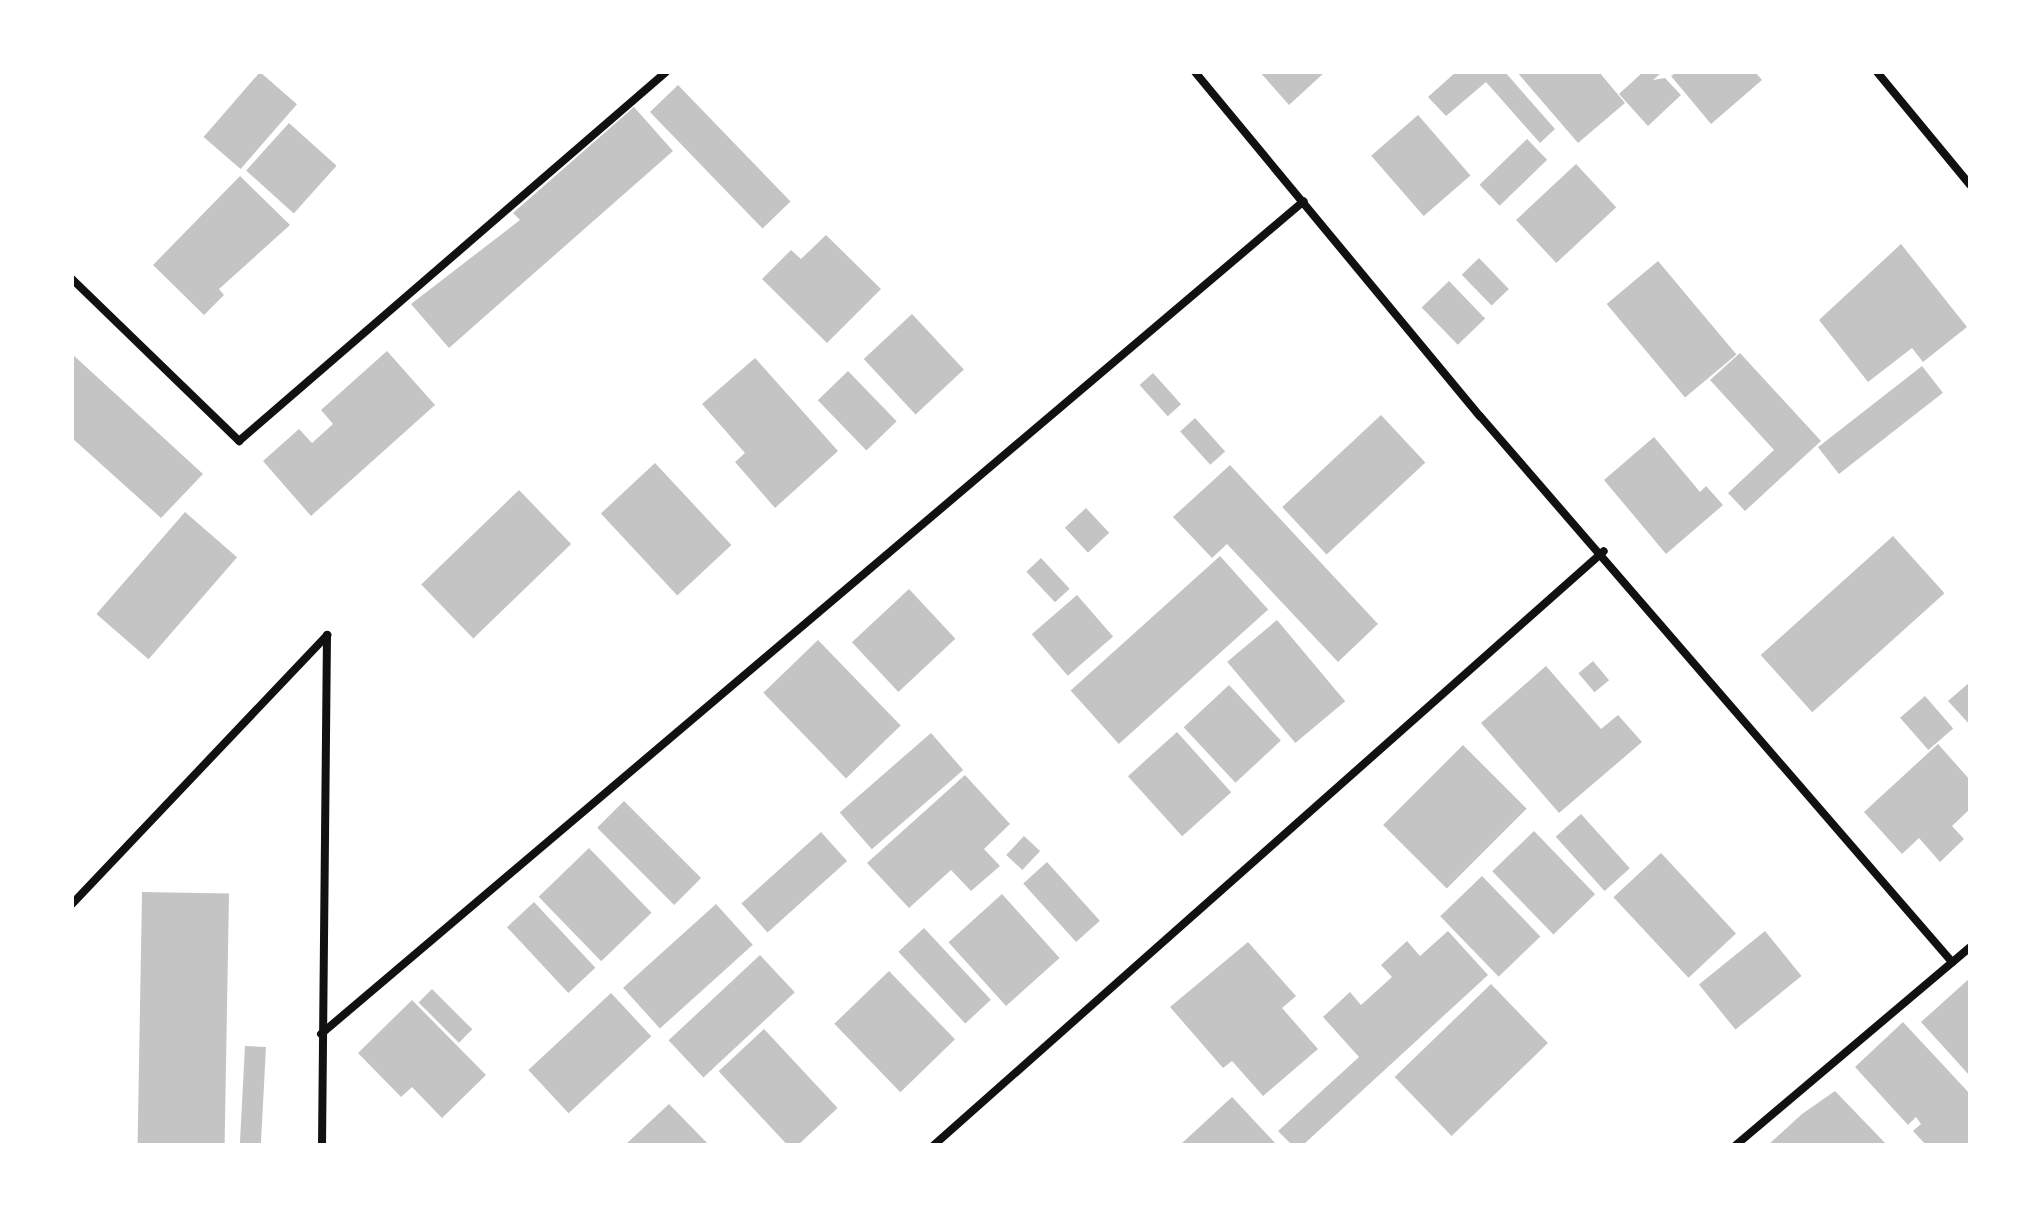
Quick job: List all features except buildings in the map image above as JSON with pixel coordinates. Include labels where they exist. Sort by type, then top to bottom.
[{"type":"street","points":[[72,279],[239,441],[666,72]]},
{"type":"street","points":[[1195,72],[1480,416],[1604,551],[1952,962]]},
{"type":"street","points":[[1877,72],[1970,185]]},
{"type":"street","points":[[321,1034],[1304,201]]},
{"type":"street","points":[[934,1145],[1604,551]]},
{"type":"street","points":[[72,904],[327,635],[322,1145]]},
{"type":"street","points":[[1736,1145],[1970,947]]}]
